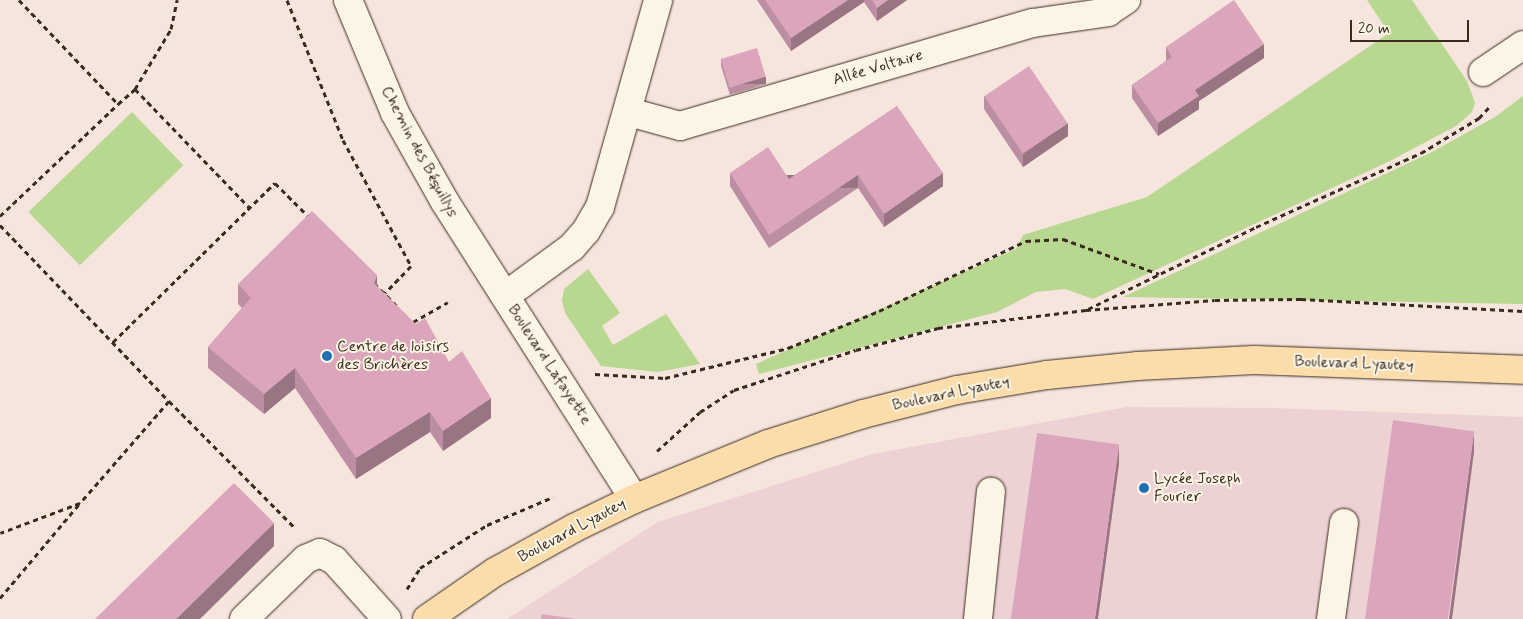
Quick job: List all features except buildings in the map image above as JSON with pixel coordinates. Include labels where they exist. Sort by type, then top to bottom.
[{"type":"main road","name":"Boulevard Lyautey","points":[[427,619],[495,572],[574,528],[634,499],[768,444],[863,414],[956,390],[1047,375],[1137,366],[1254,360],[1523,370]]},
{"type":"street","name":"Chemin des Béquillys","points":[[348,0],[395,114],[445,202],[505,296]]},
{"type":"street","name":"Boulevard Lafayette","points":[[634,499],[505,296],[572,247],[586,231],[600,207],[629,112],[658,0]]},
{"type":"street","name":"Allée Voltaire","points":[[629,112],[680,126],[1033,23],[1108,12],[1126,0]]},
{"type":"street","points":[[978,619],[991,492]]},
{"type":"street","points":[[1331,619],[1344,523]]},
{"type":"street","points":[[244,619],[313,556],[334,560],[387,619]]},
{"type":"path","points":[[19,0],[118,104]]},
{"type":"path","points":[[0,216],[135,89],[171,29],[177,0]]},
{"type":"path","points":[[287,0],[343,140],[411,266],[385,293]]},
{"type":"path","points":[[1086,310],[1159,274],[1421,153],[1480,118],[1502,92],[1502,59]]},
{"type":"path","points":[[135,89],[250,208]]},
{"type":"path","points":[[113,342],[274,184],[316,225]]},
{"type":"path","points":[[0,225],[170,401],[313,556]]},
{"type":"path","points":[[554,373],[666,378],[788,348],[879,311],[1026,241],[1063,239],[1159,274]]},
{"type":"path","points":[[371,280],[402,311]]},
{"type":"path","points":[[408,317],[414,323],[448,302]]},
{"type":"path","points":[[0,598],[170,401]]},
{"type":"path","points":[[0,532],[80,503]]},
{"type":"shaded area","name":"Lycée Joseph Fourier","points":[[1127,407],[1269,408],[1523,417],[1523,619],[507,619],[658,522],[873,454]]},
{"type":"green space","points":[[1367,0],[1412,0],[1467,81],[1475,103],[1472,112],[1456,126],[1390,161],[1093,299],[1065,289],[1036,292],[997,312],[759,374],[756,364],[1016,249],[1023,235],[1147,197],[1389,33]]},
{"type":"green space","points":[[1523,96],[1523,304],[1123,297],[1430,153],[1495,117]]},
{"type":"green space","points":[[132,112],[183,165],[80,265],[28,212]]},
{"type":"green space","points":[[588,269],[620,313],[602,326],[613,345],[666,314],[700,364],[658,372],[601,366],[565,313],[562,300],[564,289]]},
{"type":"place","name":"Centre de loisirs des Brichères","points":[[327,356]]},
{"type":"place","name":"Lycée Joseph Fourier","points":[[1144,488]]}]
